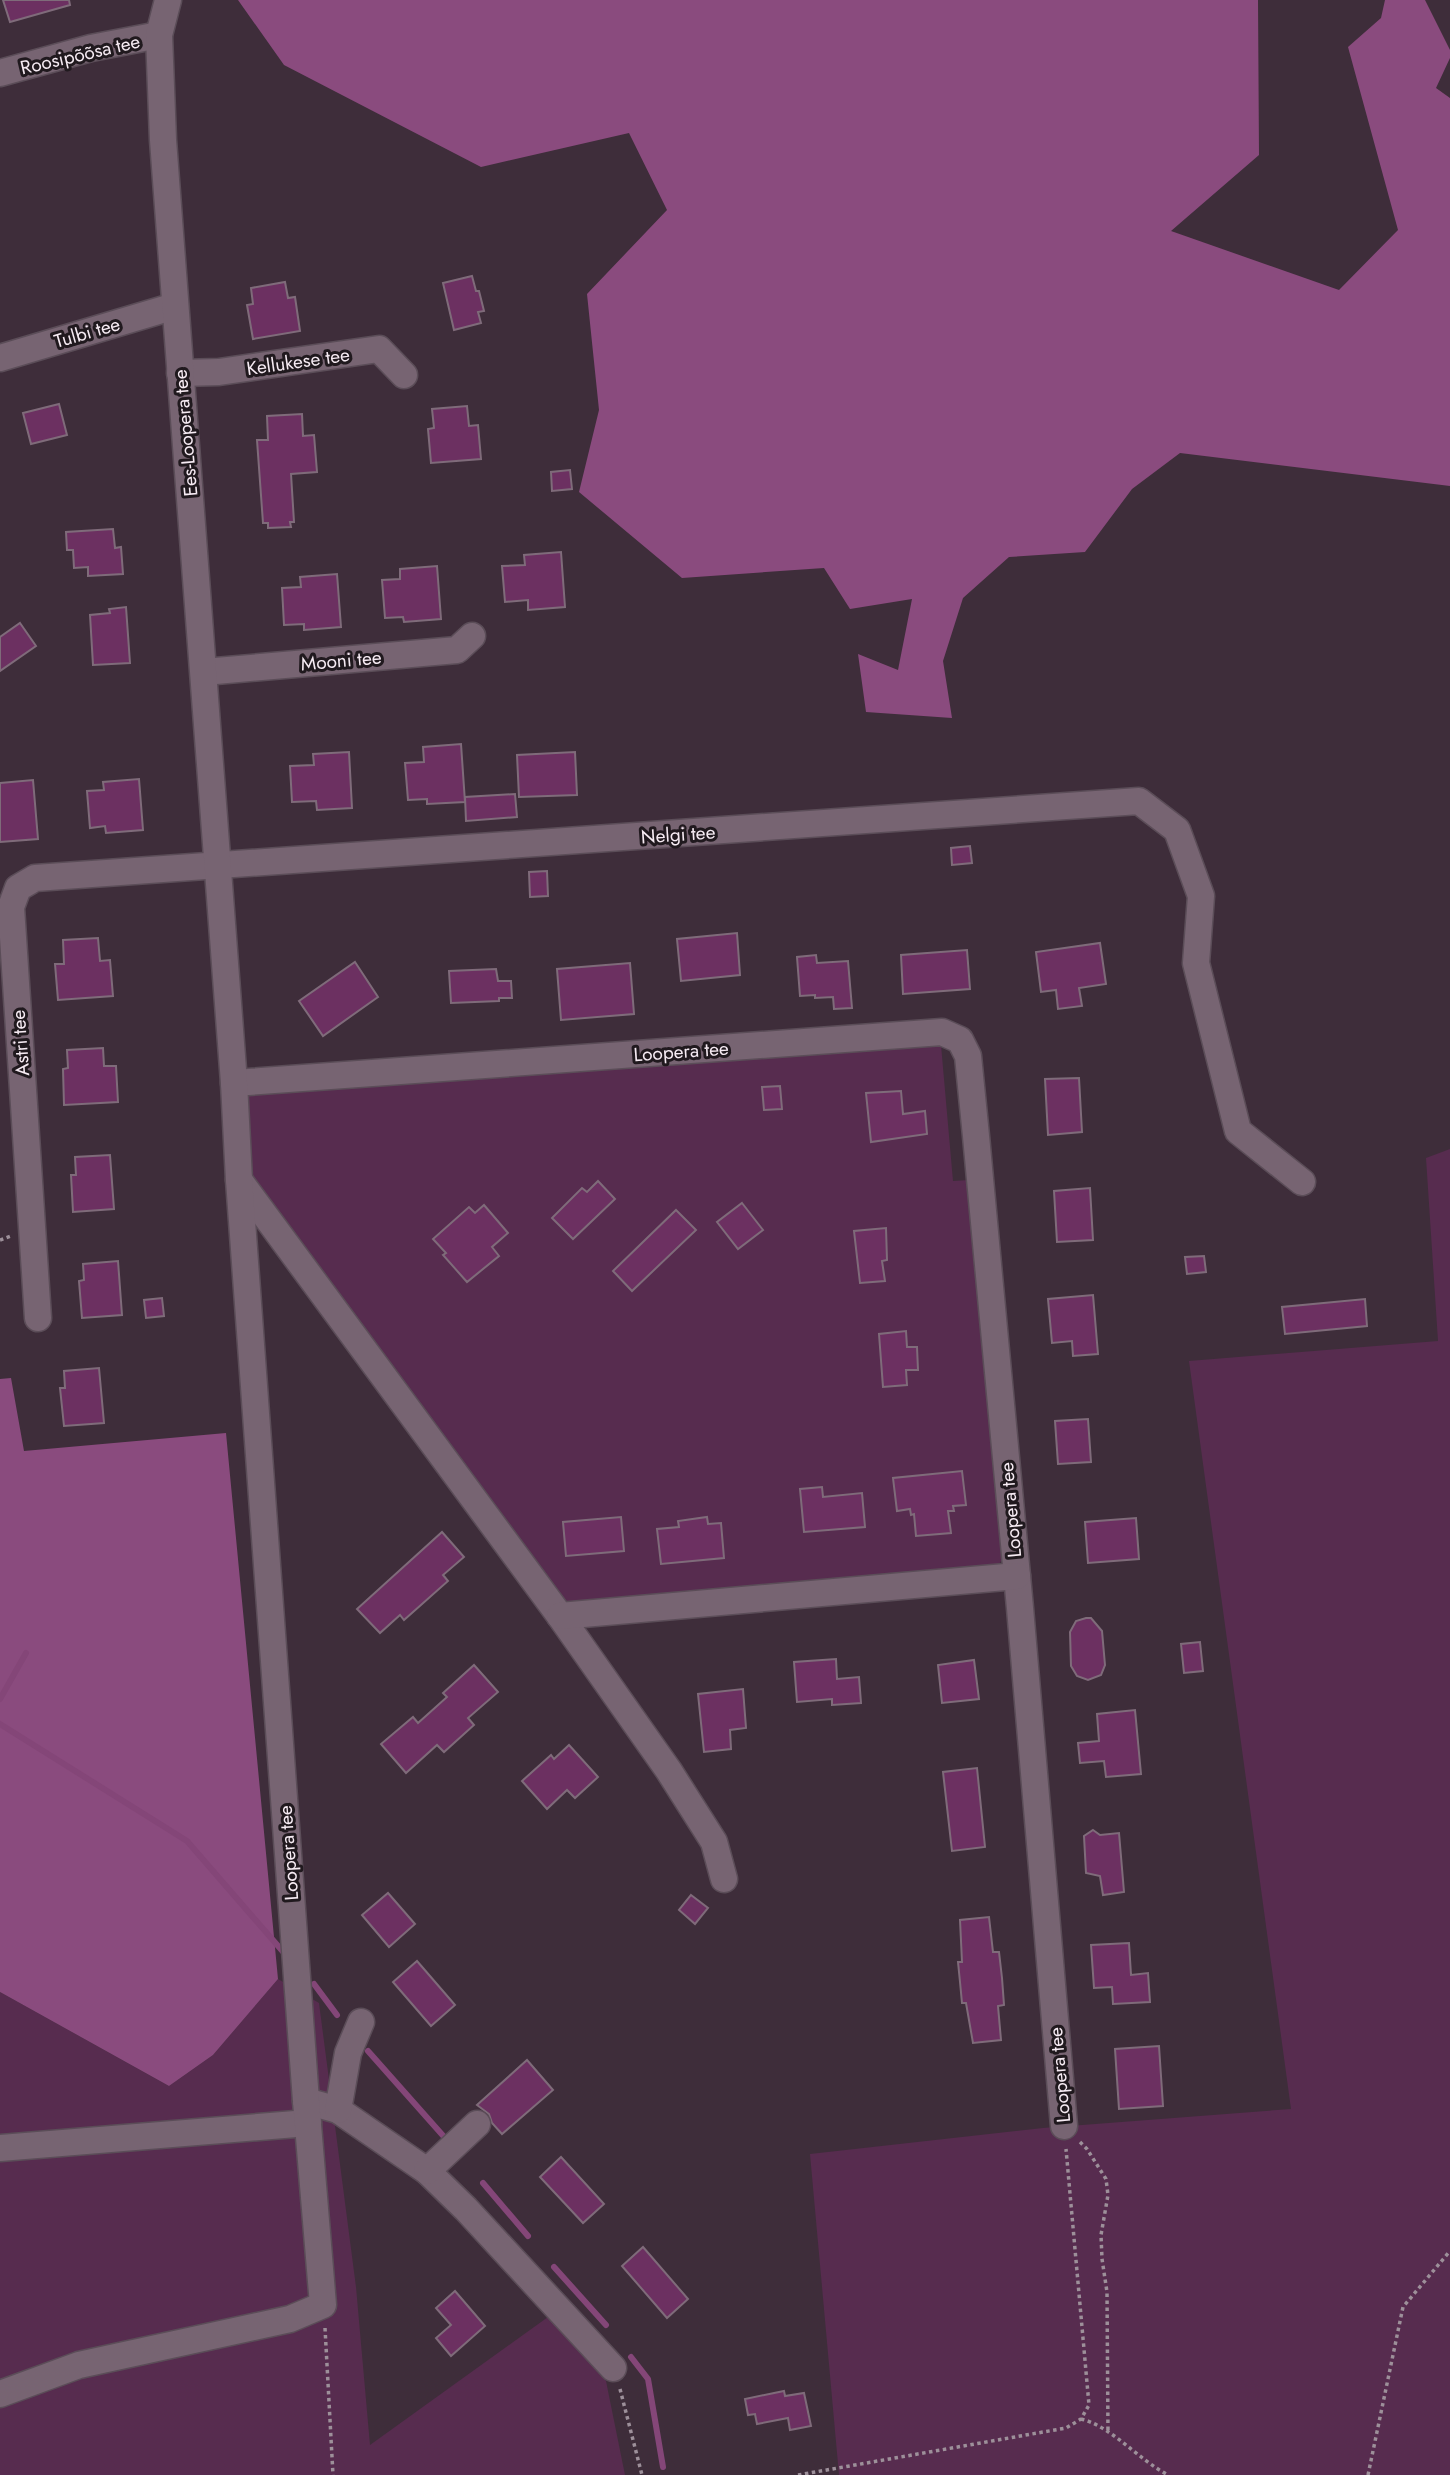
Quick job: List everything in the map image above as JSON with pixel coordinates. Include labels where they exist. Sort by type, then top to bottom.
[{"type":"street","name":"Ees-Loopera tee","points":[[168,0],[159,35],[160,84],[218,866]]},
{"type":"street","name":"Roosipõõsa tee","points":[[0,73],[91,48],[159,35]]},
{"type":"street","name":"Tulbi tee","points":[[0,358],[175,306]]},
{"type":"street","name":"Kellukese tee","points":[[180,373],[219,372],[379,349],[404,375]]},
{"type":"street","name":"Mooni tee","points":[[204,672],[457,650],[472,636]]},
{"type":"street","name":"Nelgi tee","points":[[218,866],[1139,801],[1177,830],[1201,896],[1196,963],[1238,1131],[1302,1182]]},
{"type":"street","name":"Loopera tee","points":[[218,866],[323,2305]]},
{"type":"street","name":"Astri tee","points":[[38,1318],[11,907],[18,887],[35,878],[218,866]]},
{"type":"street","name":"Loopera tee","points":[[234,1083],[942,1032],[960,1040],[968,1056],[1017,1576],[1064,2126]]},
{"type":"street","points":[[239,1180],[560,1616],[669,1771],[714,1842],[724,1879]]},
{"type":"street","points":[[560,1616],[1017,1576]]},
{"type":"street","points":[[338,2110],[348,2053],[361,2022]]},
{"type":"street","points":[[0,2148],[338,2110],[427,2171],[466,2209],[613,2368]]},
{"type":"street","points":[[427,2171],[477,2124]]},
{"type":"street","points":[[0,2394],[79,2365],[290,2319],[323,2305]]},
{"type":"path","name":"Loopera tee","points":[[1064,2126],[1089,2405],[1081,2419]]},
{"type":"path","points":[[1064,2126],[1087,2149],[1106,2179],[1108,2194],[1101,2235],[1101,2259],[1107,2292],[1108,2433]]},
{"type":"path","points":[[1368,2475],[1403,2307],[1450,2251]]},
{"type":"path","points":[[323,2305],[333,2475]]},
{"type":"path","points":[[613,2368],[642,2475]]},
{"type":"path","points":[[798,2475],[1066,2428],[1081,2419],[1095,2422],[1151,2466],[1168,2475]]},
{"type":"shaded area","points":[[238,0],[1258,0],[1259,155],[1171,231],[1339,290],[1398,230],[1348,47],[1381,18],[1385,0],[1425,0],[1450,50],[1450,58],[1436,88],[1450,98],[1450,486],[1180,453],[1132,489],[1085,552],[1009,557],[963,598],[943,661],[952,718],[866,712],[858,654],[898,670],[912,599],[850,609],[824,568],[682,578],[579,492],[599,410],[587,294],[667,210],[629,133],[481,167],[284,65]]},
{"type":"shaded area","points":[[941,1045],[953,1181],[970,1180],[1007,1552],[995,1570],[579,1605],[558,1598],[246,1172],[246,1095],[252,1090]]},
{"type":"shaded area","points":[[1450,1149],[1450,2475],[839,2475],[810,2154],[1043,2128],[1291,2109],[1189,1361],[1438,1341],[1426,1158]]},
{"type":"shaded area","points":[[11,1378],[24,1451],[226,1433],[278,1979],[213,2055],[169,2086],[0,1992],[0,1379]]},
{"type":"shaded area","points":[[278,1979],[319,2003],[356,2287],[370,2445],[548,2317],[606,2381],[625,2475],[0,2475],[0,1992],[169,2086],[213,2055]]},
{"type":"building","points":[[3,0],[69,0],[70,5],[10,22]]},
{"type":"building","points":[[472,276],[484,311],[478,312],[481,323],[454,330],[443,283]]},
{"type":"building","points":[[285,282],[288,298],[295,297],[300,331],[253,339],[247,305],[253,304],[251,288]]},
{"type":"building","points":[[59,404],[67,435],[31,444],[23,413]]},
{"type":"building","points":[[467,406],[469,426],[478,425],[481,459],[431,463],[428,429],[434,428],[432,409]]},
{"type":"building","points":[[302,414],[303,436],[314,435],[317,472],[291,474],[294,522],[290,522],[291,527],[268,528],[268,523],[263,523],[257,440],[268,440],[267,416]]},
{"type":"building","points":[[570,470],[572,489],[552,491],[551,472]]},
{"type":"building","points":[[113,529],[115,548],[121,547],[123,574],[88,576],[88,567],[74,568],[73,550],[67,550],[66,532]]},
{"type":"building","points":[[561,552],[565,607],[528,610],[528,600],[505,602],[502,566],[525,565],[524,555]]},
{"type":"building","points":[[437,566],[441,619],[404,622],[403,617],[385,618],[382,580],[400,579],[400,569]]},
{"type":"building","points":[[337,574],[341,627],[304,630],[304,624],[284,625],[282,588],[301,587],[300,577]]},
{"type":"building","points":[[126,607],[130,663],[93,665],[90,615],[110,613],[109,609]]},
{"type":"building","points":[[20,623],[36,646],[0,671],[0,637]]},
{"type":"building","points":[[461,744],[465,802],[427,804],[427,799],[408,800],[405,763],[424,762],[423,747]]},
{"type":"building","points":[[349,752],[352,808],[317,810],[316,801],[292,802],[290,766],[314,765],[313,754]]},
{"type":"building","points":[[575,752],[577,795],[519,797],[517,755]]},
{"type":"building","points":[[139,779],[143,830],[106,833],[105,826],[90,828],[87,791],[104,790],[103,782]]},
{"type":"building","points":[[33,780],[38,839],[0,842],[0,783]]},
{"type":"building","points":[[515,794],[517,817],[466,821],[465,797]]},
{"type":"building","points":[[970,846],[972,863],[952,865],[951,848]]},
{"type":"building","points":[[547,871],[548,896],[530,897],[529,872]]},
{"type":"building","points":[[737,933],[740,975],[681,981],[677,939]]},
{"type":"building","points":[[98,938],[100,961],[110,960],[113,996],[58,1000],[55,964],[64,964],[63,940]]},
{"type":"building","points":[[1100,943],[1106,984],[1079,988],[1082,1006],[1058,1009],[1056,990],[1041,992],[1036,952]]},
{"type":"building","points":[[967,950],[970,989],[903,994],[901,955]]},
{"type":"building","points":[[816,955],[817,963],[848,961],[852,1008],[834,1009],[833,997],[800,996],[797,957]]},
{"type":"building","points":[[355,962],[378,997],[323,1036],[299,1001]]},
{"type":"building","points":[[630,963],[634,1014],[561,1020],[557,969]]},
{"type":"building","points":[[496,969],[498,981],[511,981],[512,998],[451,1003],[449,971]]},
{"type":"building","points":[[103,1048],[104,1066],[116,1066],[118,1102],[64,1105],[63,1069],[68,1068],[67,1050]]},
{"type":"building","points":[[1079,1078],[1082,1132],[1048,1135],[1045,1079]]},
{"type":"building","points":[[780,1086],[782,1109],[764,1110],[762,1087]]},
{"type":"building","points":[[901,1091],[903,1114],[925,1111],[927,1134],[871,1142],[866,1093]]},
{"type":"building","points":[[110,1155],[114,1209],[73,1212],[71,1175],[76,1175],[75,1157]]},
{"type":"building","points":[[598,1181],[615,1199],[573,1239],[552,1218],[582,1188],[587,1192]]},
{"type":"building","points":[[1090,1188],[1093,1240],[1057,1242],[1054,1191]]},
{"type":"building","points":[[742,1203],[763,1230],[738,1249],[717,1222]]},
{"type":"building","points":[[484,1205],[508,1233],[492,1247],[499,1256],[467,1282],[433,1239],[469,1207],[475,1213]]},
{"type":"building","points":[[676,1210],[696,1230],[632,1291],[613,1271]]},
{"type":"building","points":[[886,1228],[887,1260],[882,1261],[885,1281],[860,1283],[854,1231]]},
{"type":"building","points":[[1204,1256],[1206,1272],[1187,1274],[1185,1257]]},
{"type":"building","points":[[118,1261],[122,1315],[82,1318],[79,1281],[84,1280],[83,1264]]},
{"type":"building","points":[[1093,1295],[1098,1354],[1073,1356],[1072,1341],[1052,1343],[1048,1299]]},
{"type":"building","points":[[162,1298],[164,1316],[146,1318],[144,1300]]},
{"type":"building","points":[[1365,1299],[1367,1326],[1285,1334],[1282,1307]]},
{"type":"building","points":[[906,1331],[907,1347],[917,1347],[918,1370],[906,1370],[907,1385],[883,1387],[879,1334]]},
{"type":"building","points":[[99,1368],[104,1423],[64,1426],[60,1388],[65,1388],[64,1371]]},
{"type":"building","points":[[1088,1419],[1091,1462],[1058,1464],[1055,1421]]},
{"type":"building","points":[[962,1471],[966,1505],[953,1506],[954,1511],[948,1511],[951,1533],[916,1536],[914,1514],[911,1515],[910,1509],[897,1511],[893,1478]]},
{"type":"building","points":[[822,1487],[823,1497],[862,1493],[865,1527],[804,1532],[800,1489]]},
{"type":"building","points":[[621,1517],[624,1551],[566,1556],[563,1522]]},
{"type":"building","points":[[707,1517],[708,1524],[721,1523],[724,1558],[661,1564],[657,1529],[679,1527],[678,1521]]},
{"type":"building","points":[[1136,1518],[1139,1559],[1088,1563],[1085,1522]]},
{"type":"building","points":[[442,1532],[464,1557],[443,1575],[448,1581],[404,1620],[400,1615],[380,1633],[357,1609]]},
{"type":"building","points":[[1091,1618],[1102,1631],[1105,1665],[1101,1675],[1088,1680],[1077,1676],[1071,1666],[1070,1632],[1076,1621]]},
{"type":"building","points":[[1200,1642],[1203,1671],[1184,1673],[1181,1644]]},
{"type":"building","points":[[836,1659],[837,1679],[859,1677],[861,1703],[832,1705],[832,1699],[797,1702],[794,1662]]},
{"type":"building","points":[[974,1660],[979,1699],[942,1703],[938,1665]]},
{"type":"building","points":[[474,1665],[498,1692],[468,1718],[474,1725],[444,1752],[437,1745],[406,1773],[381,1744],[413,1717],[418,1723],[447,1697],[443,1693]]},
{"type":"building","points":[[743,1689],[746,1728],[730,1730],[731,1749],[704,1752],[698,1694]]},
{"type":"building","points":[[1135,1710],[1141,1774],[1106,1777],[1104,1761],[1080,1763],[1078,1743],[1099,1741],[1097,1714]]},
{"type":"building","points":[[569,1745],[598,1777],[575,1798],[567,1790],[547,1809],[522,1781],[551,1755],[554,1759]]},
{"type":"building","points":[[977,1768],[985,1847],[952,1851],[943,1772]]},
{"type":"building","points":[[1093,1830],[1100,1835],[1119,1833],[1124,1892],[1103,1895],[1100,1876],[1086,1873],[1084,1836]]},
{"type":"building","points":[[388,1893],[415,1924],[389,1947],[362,1915]]},
{"type":"building","points":[[691,1895],[708,1908],[695,1924],[679,1910]]},
{"type":"building","points":[[989,1917],[993,1952],[999,1952],[1002,1978],[1004,2005],[998,2006],[1001,2040],[973,2043],[966,2003],[962,2003],[958,1962],[962,1962],[960,1920]]},
{"type":"building","points":[[1129,1943],[1131,1975],[1148,1973],[1150,2002],[1113,2004],[1112,1987],[1094,1988],[1091,1945]]},
{"type":"building","points":[[417,1961],[455,2005],[431,2026],[393,1982]]},
{"type":"building","points":[[1159,2046],[1163,2106],[1119,2109],[1115,2049]]},
{"type":"building","points":[[527,2060],[553,2090],[502,2134],[492,2123],[489,2114],[477,2105]]},
{"type":"building","points":[[561,2157],[604,2204],[583,2223],[540,2177]]},
{"type":"building","points":[[643,2247],[688,2299],[667,2318],[622,2266]]},
{"type":"building","points":[[455,2291],[485,2326],[451,2356],[436,2338],[451,2325],[436,2308]]},
{"type":"building","points":[[784,2391],[785,2396],[804,2393],[811,2426],[790,2430],[788,2418],[757,2424],[755,2414],[748,2415],[745,2399]]},
{"type":"waterway","points":[[0,1699],[26,1653]]},
{"type":"waterway","points":[[0,1724],[187,1841],[285,1954]]},
{"type":"waterway","points":[[314,1984],[337,2015]]},
{"type":"waterway","points":[[368,2051],[446,2139]]},
{"type":"waterway","points":[[483,2183],[528,2236]]},
{"type":"waterway","points":[[554,2267],[606,2325]]},
{"type":"waterway","points":[[631,2357],[648,2379],[663,2467]]}]
